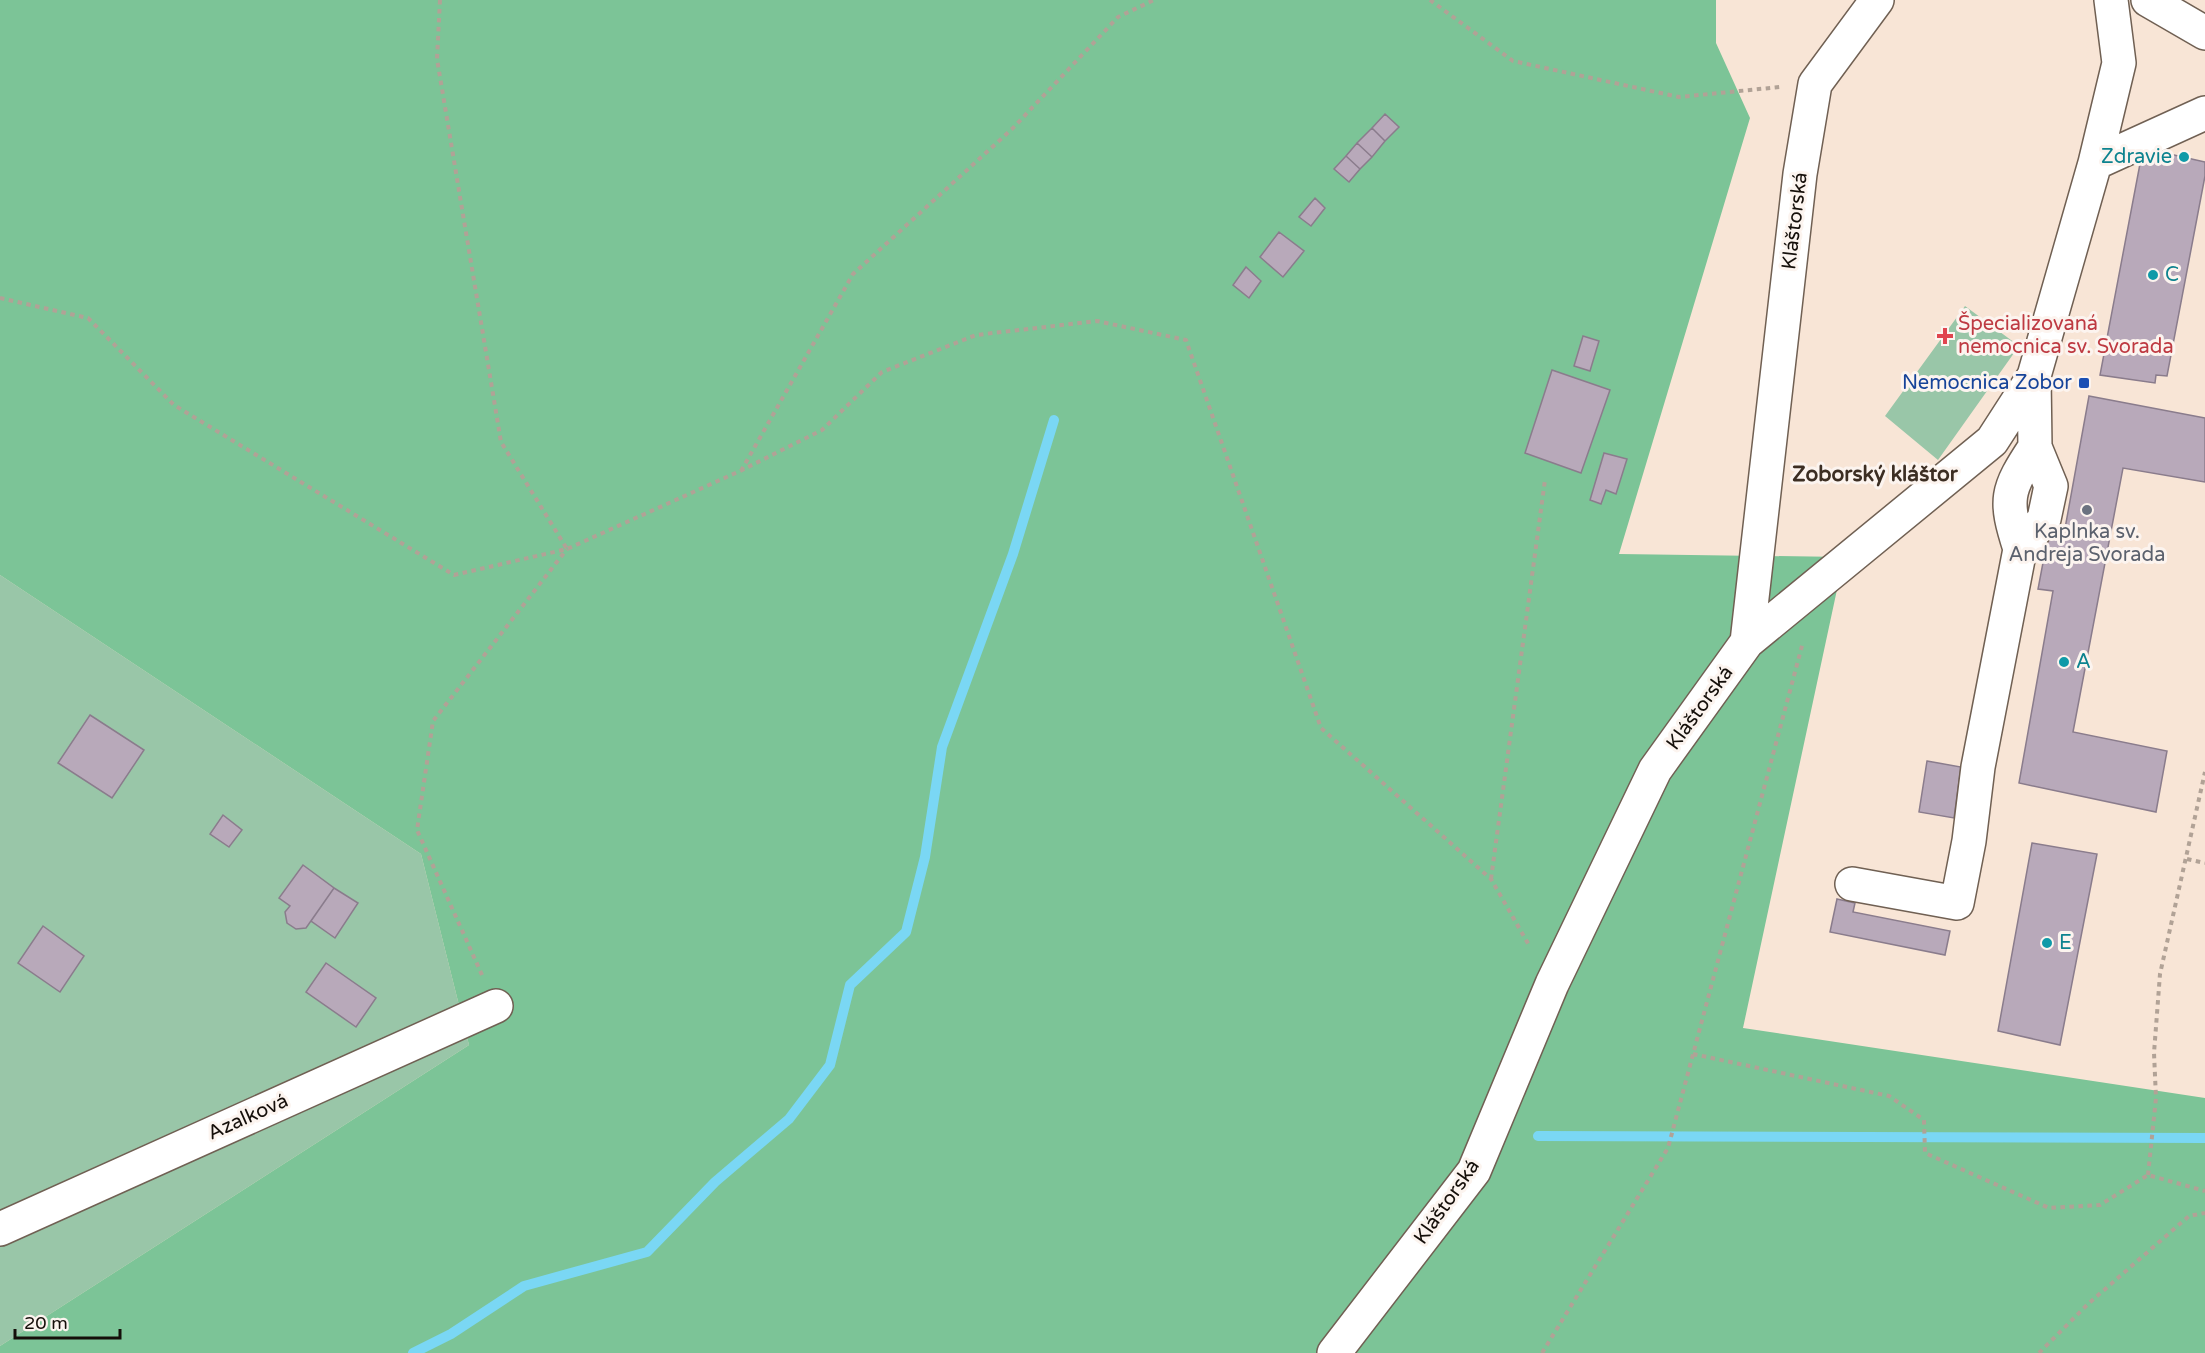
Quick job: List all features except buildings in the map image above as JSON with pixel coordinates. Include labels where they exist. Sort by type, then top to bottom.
[{"type":"street","name":"Kláštorská","points":[[1334,1353],[1474,1171],[1552,984],[1655,770],[1747,642],[1800,174],[1815,84],[1877,0]]},
{"type":"street","points":[[1852,884],[1957,903],[1969,841],[1978,767],[2020,549],[2044,519],[2051,486],[2035,447],[2034,376],[2095,163],[2119,63],[2111,0]]},
{"type":"street","points":[[2148,0],[2205,33]]},
{"type":"street","points":[[2095,163],[2205,113]]},
{"type":"street","points":[[1747,642],[1992,441],[2034,376]]},
{"type":"street","name":"Azalková","points":[[0,1229],[496,1006]]},
{"type":"path","points":[[440,0],[437,59],[501,442],[567,549]]},
{"type":"path","points":[[740,471],[854,274],[1012,129],[1118,17],[1154,0]]},
{"type":"path","points":[[1430,0],[1513,61],[1679,98],[1815,84]]},
{"type":"path","points":[[0,298],[88,318],[174,405],[454,575],[567,549],[740,471],[822,430],[882,372],[976,335],[1097,321],[1186,340],[1321,728],[1491,879],[1552,984]]},
{"type":"path","points":[[1491,879],[1545,480]]},
{"type":"path","points":[[496,1006],[417,830],[433,721],[567,549]]},
{"type":"path","points":[[1542,1353],[1668,1148],[1804,641]]},
{"type":"path","points":[[2148,1175],[2153,1125],[2160,974],[2205,772]]},
{"type":"path","points":[[2187,860],[2205,863]]},
{"type":"path","points":[[1693,1054],[1889,1096],[1924,1120],[1925,1153],[2049,1208],[2100,1205],[2148,1175],[2205,1191]]},
{"type":"path","points":[[2039,1353],[2088,1304],[2189,1216],[2205,1213]]},
{"type":"green space","points":[[0,0],[1716,0],[1716,43],[1750,118],[1619,554],[1844,557],[1743,1028],[2205,1098],[2205,1353],[0,1353],[0,1346],[469,1045],[421,854],[0,575]]},
{"type":"green space","points":[[1965,306],[2019,346],[1938,460],[1885,416]]},
{"type":"green space","points":[[0,575],[421,854],[469,1045],[0,1346]]},
{"type":"waterway","points":[[413,1353],[451,1334],[524,1286],[647,1252],[715,1182],[789,1119],[830,1065],[850,985],[906,932],[925,857],[942,747],[1013,554],[1054,420]]},
{"type":"waterway","points":[[1538,1136],[2205,1138]]},
{"type":"place","name":"Zdravie","points":[[2184,157]]},
{"type":"place","name":"C","points":[[2153,275]]},
{"type":"place","name":"Špecializovaná nemocnica sv. Svorada","points":[[1945,336]]},
{"type":"place","name":"Nemocnica Zobor","points":[[2084,383]]},
{"type":"place","name":"Kaplnka sv. Andreja Svorada","points":[[2087,510]]},
{"type":"place","name":"A","points":[[2064,662]]},
{"type":"place","name":"E","points":[[2047,943]]},
{"type":"district","name":"Zoborský kláštor","points":[[1875,474]]}]
